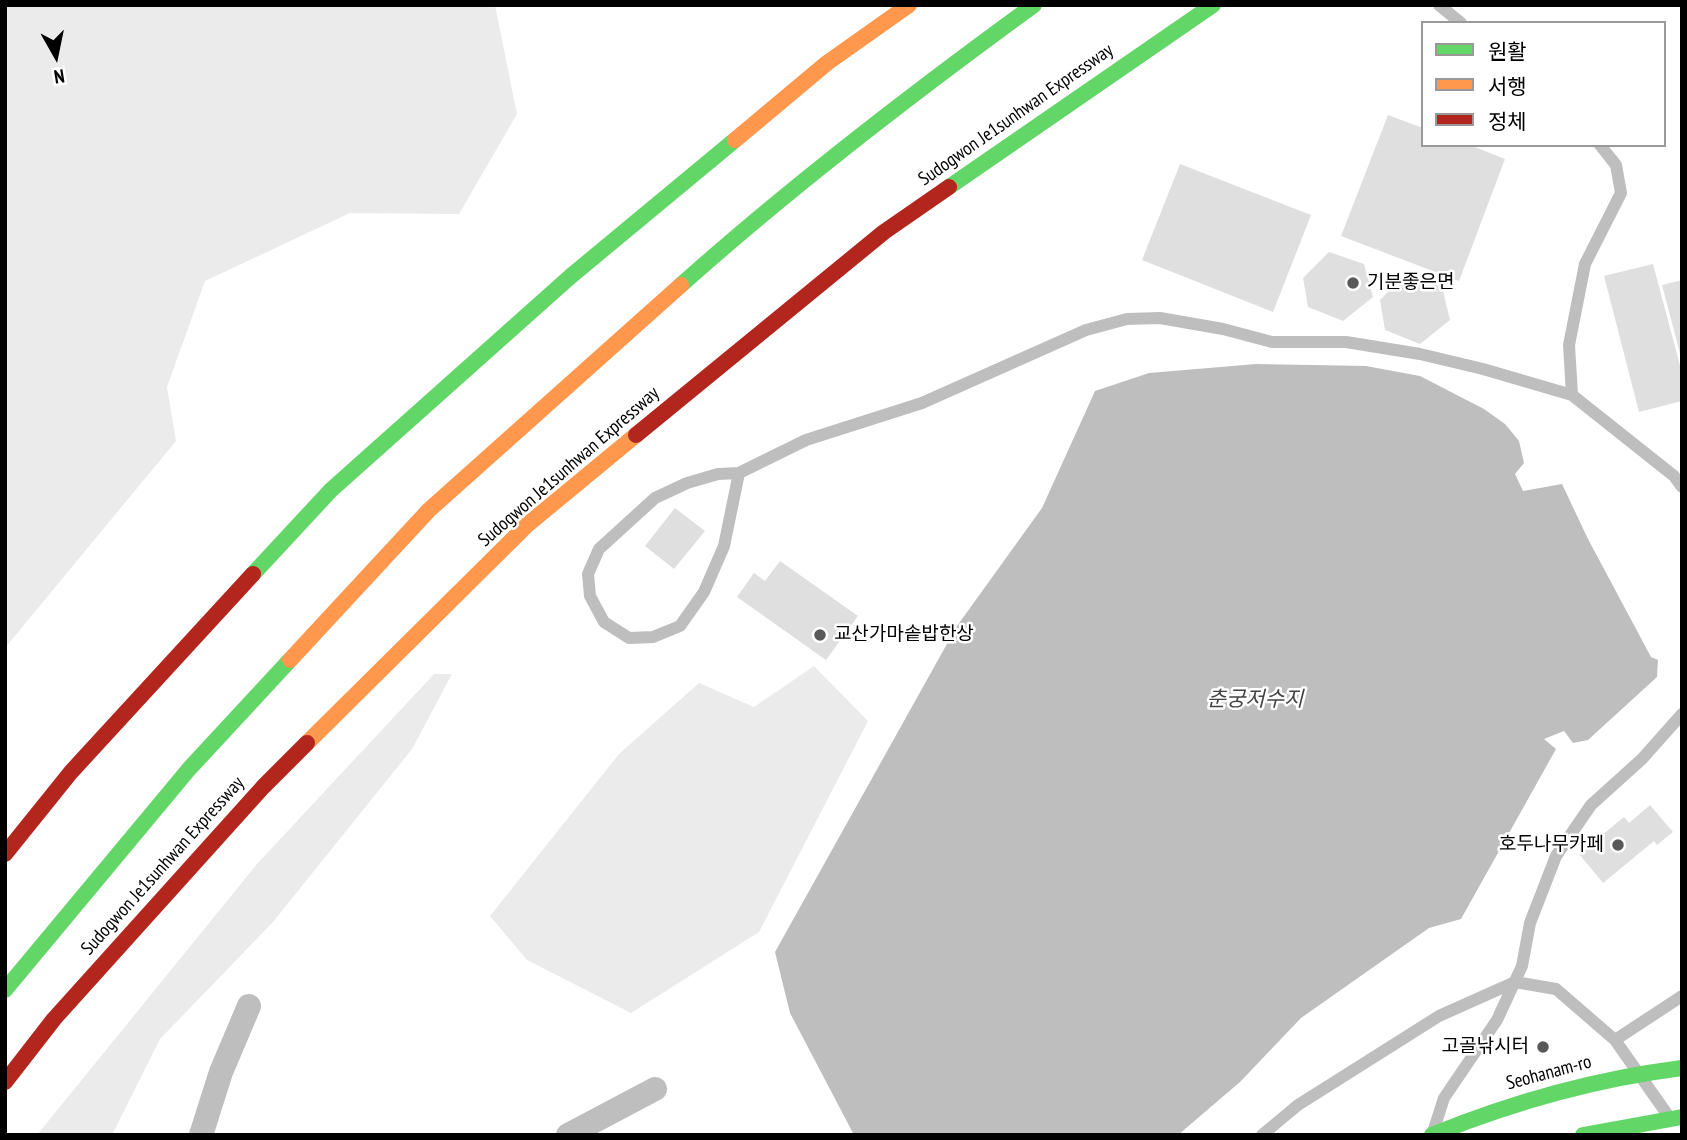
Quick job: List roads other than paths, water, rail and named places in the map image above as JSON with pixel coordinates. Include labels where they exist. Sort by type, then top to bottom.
[{"type":"main road","points":[[5,854],[71,772],[331,490],[571,276],[827,63],[909,5]]},
{"type":"main road","name":"Sudogwon Je1sunhwan Expressway","points":[[5,990],[189,769],[429,510],[723,247],[944,70],[1034,5]]},
{"type":"main road","name":"Sudogwon Je1sunhwan Expressway","points":[[5,1082],[54,1019],[262,787],[527,525],[884,232],[1213,5]]},
{"type":"main road","name":"Seohanam-ro","points":[[1433,1135],[1501,1108],[1568,1087],[1637,1072],[1682,1068]]},
{"type":"main road","points":[[1584,1135],[1675,1117]]},
{"type":"street","points":[[201,1135],[221,1072],[249,1006]]},
{"type":"street","points":[[568,1135],[655,1089]]},
{"type":"lane","points":[[1438,5],[1458,21]]},
{"type":"lane","points":[[1572,395],[1569,345],[1585,264],[1621,192],[1616,165],[1602,147]]},
{"type":"lane","points":[[739,473],[724,546],[704,592],[680,626],[653,637],[628,638],[604,622],[590,596],[588,574],[599,549],[655,498],[687,483],[718,474],[739,473],[806,440],[922,403],[1086,330],[1127,319],[1160,318],[1223,329],[1272,342],[1346,342],[1420,354],[1572,395],[1674,476],[1682,487]]},
{"type":"lane","points":[[1433,1135],[1444,1098],[1497,1020],[1515,982],[1522,966],[1531,923],[1556,856],[1591,805],[1642,759],[1682,713]]},
{"type":"lane","points":[[1262,1135],[1298,1105],[1439,1016],[1515,982],[1556,989],[1615,1040],[1637,1072],[1675,1117]]},
{"type":"lane","points":[[1615,1040],[1682,996]]},
{"type":"water","name":"춘궁저수지","points":[[1256,364],[1366,366],[1420,376],[1484,409],[1505,424],[1519,441],[1524,463],[1515,474],[1523,491],[1562,484],[1651,657],[1658,660],[1657,677],[1588,740],[1573,743],[1564,731],[1544,739],[1556,749],[1461,919],[1429,928],[1301,1018],[1240,1082],[1178,1135],[854,1135],[790,1013],[775,952],[957,626],[1042,508],[1095,391],[1149,373]]},
{"type":"place","name":"기분좋은면","points":[[1353,283]]},
{"type":"place","name":"교산가마솥밥한상","points":[[820,635]]},
{"type":"place","name":"호두나무카페","points":[[1618,845]]},
{"type":"place","name":"고골낚시터","points":[[1543,1047]]}]
